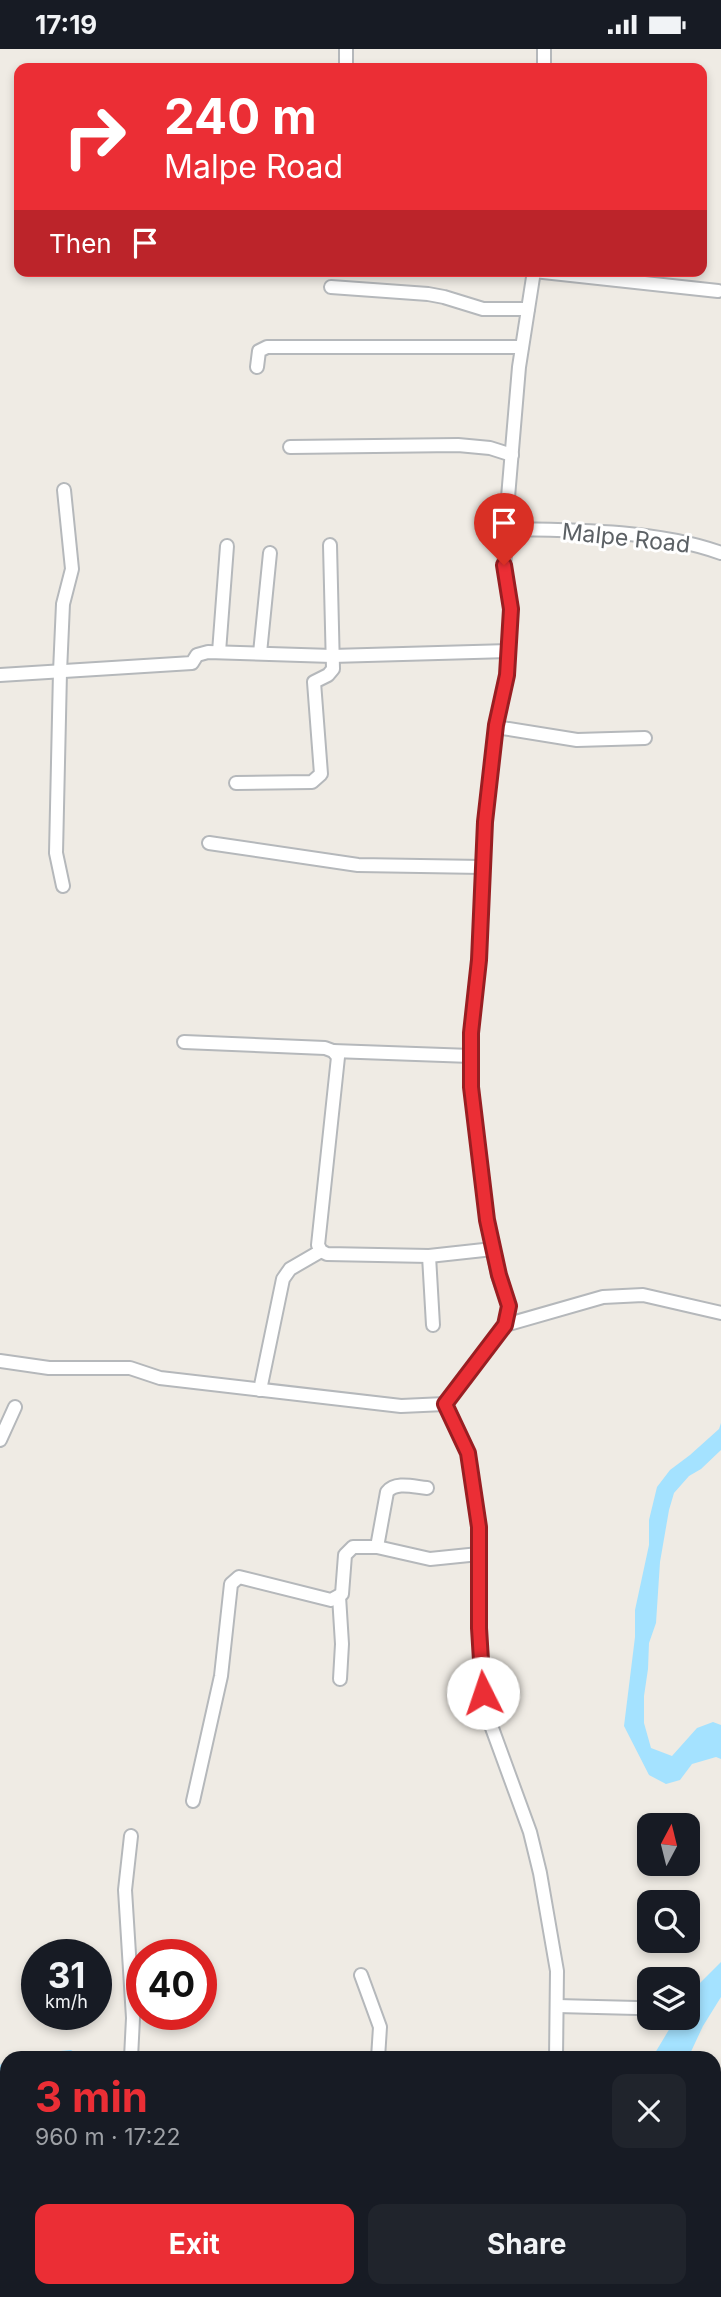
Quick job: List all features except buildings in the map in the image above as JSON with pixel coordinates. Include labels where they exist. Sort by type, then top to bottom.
[{"type":"street","points":[[445,1404],[505,1325],[509,1306],[487,1220],[473,1099],[471,1033],[479,960],[485,822],[496,727],[509,651],[511,609],[504,565],[508,529],[506,521],[522,347],[533,277]]},
{"type":"street","points":[[589,277],[718,291]]},
{"type":"street","points":[[331,287],[444,296],[483,309],[528,310]]},
{"type":"street","points":[[257,367],[259,351],[267,347],[522,347]]},
{"type":"street","points":[[290,447],[458,445],[490,448],[512,455]]},
{"type":"street","points":[[63,886],[56,853],[60,672],[63,604],[72,569],[64,490]]},
{"type":"street","name":"Malpe Road","points":[[508,529],[600,531],[683,542],[721,552]]},
{"type":"street","points":[[236,783],[312,782],[321,774],[314,682],[334,669],[330,545]]},
{"type":"street","points":[[219,652],[227,546]]},
{"type":"street","points":[[260,653],[270,553]]},
{"type":"street","points":[[0,675],[192,663],[197,655],[219,652],[332,656],[509,651]]},
{"type":"street","points":[[496,727],[577,740],[645,738]]},
{"type":"street","points":[[209,843],[358,865],[483,867]]},
{"type":"street","points":[[184,1042],[471,1056]]},
{"type":"street","points":[[333,1051],[338,1058],[317,1245],[321,1251],[327,1254],[352,1255],[429,1255],[493,1249]]},
{"type":"street","points":[[260,1390],[283,1279],[290,1269],[321,1251]]},
{"type":"street","points":[[429,1255],[433,1325]]},
{"type":"street","points":[[505,1325],[603,1297],[643,1295],[721,1313]]},
{"type":"street","points":[[0,1361],[50,1368],[130,1368],[160,1378],[401,1406],[445,1404]]},
{"type":"street","points":[[445,1404],[468,1453],[479,1527],[479,1628],[483,1693],[492,1728],[530,1832],[557,1971],[556,2051]]},
{"type":"street","points":[[0,1440],[15,1407]]},
{"type":"street","points":[[377,1547],[387,1492],[397,1486],[427,1488]]},
{"type":"street","points":[[193,1801],[221,1675],[231,1584],[234,1579],[239,1577],[331,1600],[342,1594],[345,1555],[348,1550],[360,1546],[377,1547],[430,1559],[479,1554]]},
{"type":"street","points":[[339,1596],[342,1644],[340,1679]]},
{"type":"street","points":[[131,1836],[125,1890],[133,2018],[131,2051]]},
{"type":"street","points":[[361,1975],[380,2027],[378,2051]]},
{"type":"street","points":[[557,2006],[637,2008]]},
{"type":"water","points":[[721,1423],[721,1450],[701,1469],[689,1476],[674,1493],[669,1510],[660,1562],[656,1623],[649,1643],[644,1723],[651,1748],[672,1756],[697,1728],[713,1722],[721,1725],[721,1759],[716,1757],[692,1764],[680,1780],[666,1784],[649,1775],[624,1726],[635,1637],[635,1610],[649,1545],[649,1520],[657,1487],[670,1470],[719,1429]]},
{"type":"water","points":[[721,1962],[721,1997],[691,2051],[656,2051],[669,2030],[700,2030],[700,1983]]},
{"type":"route","points":[[483,1693],[479,1628],[479,1527],[468,1453],[445,1404],[505,1325],[509,1306],[487,1220],[471,1087],[471,1033],[479,960],[485,822],[496,725],[507,675],[511,609],[504,565]]}]
